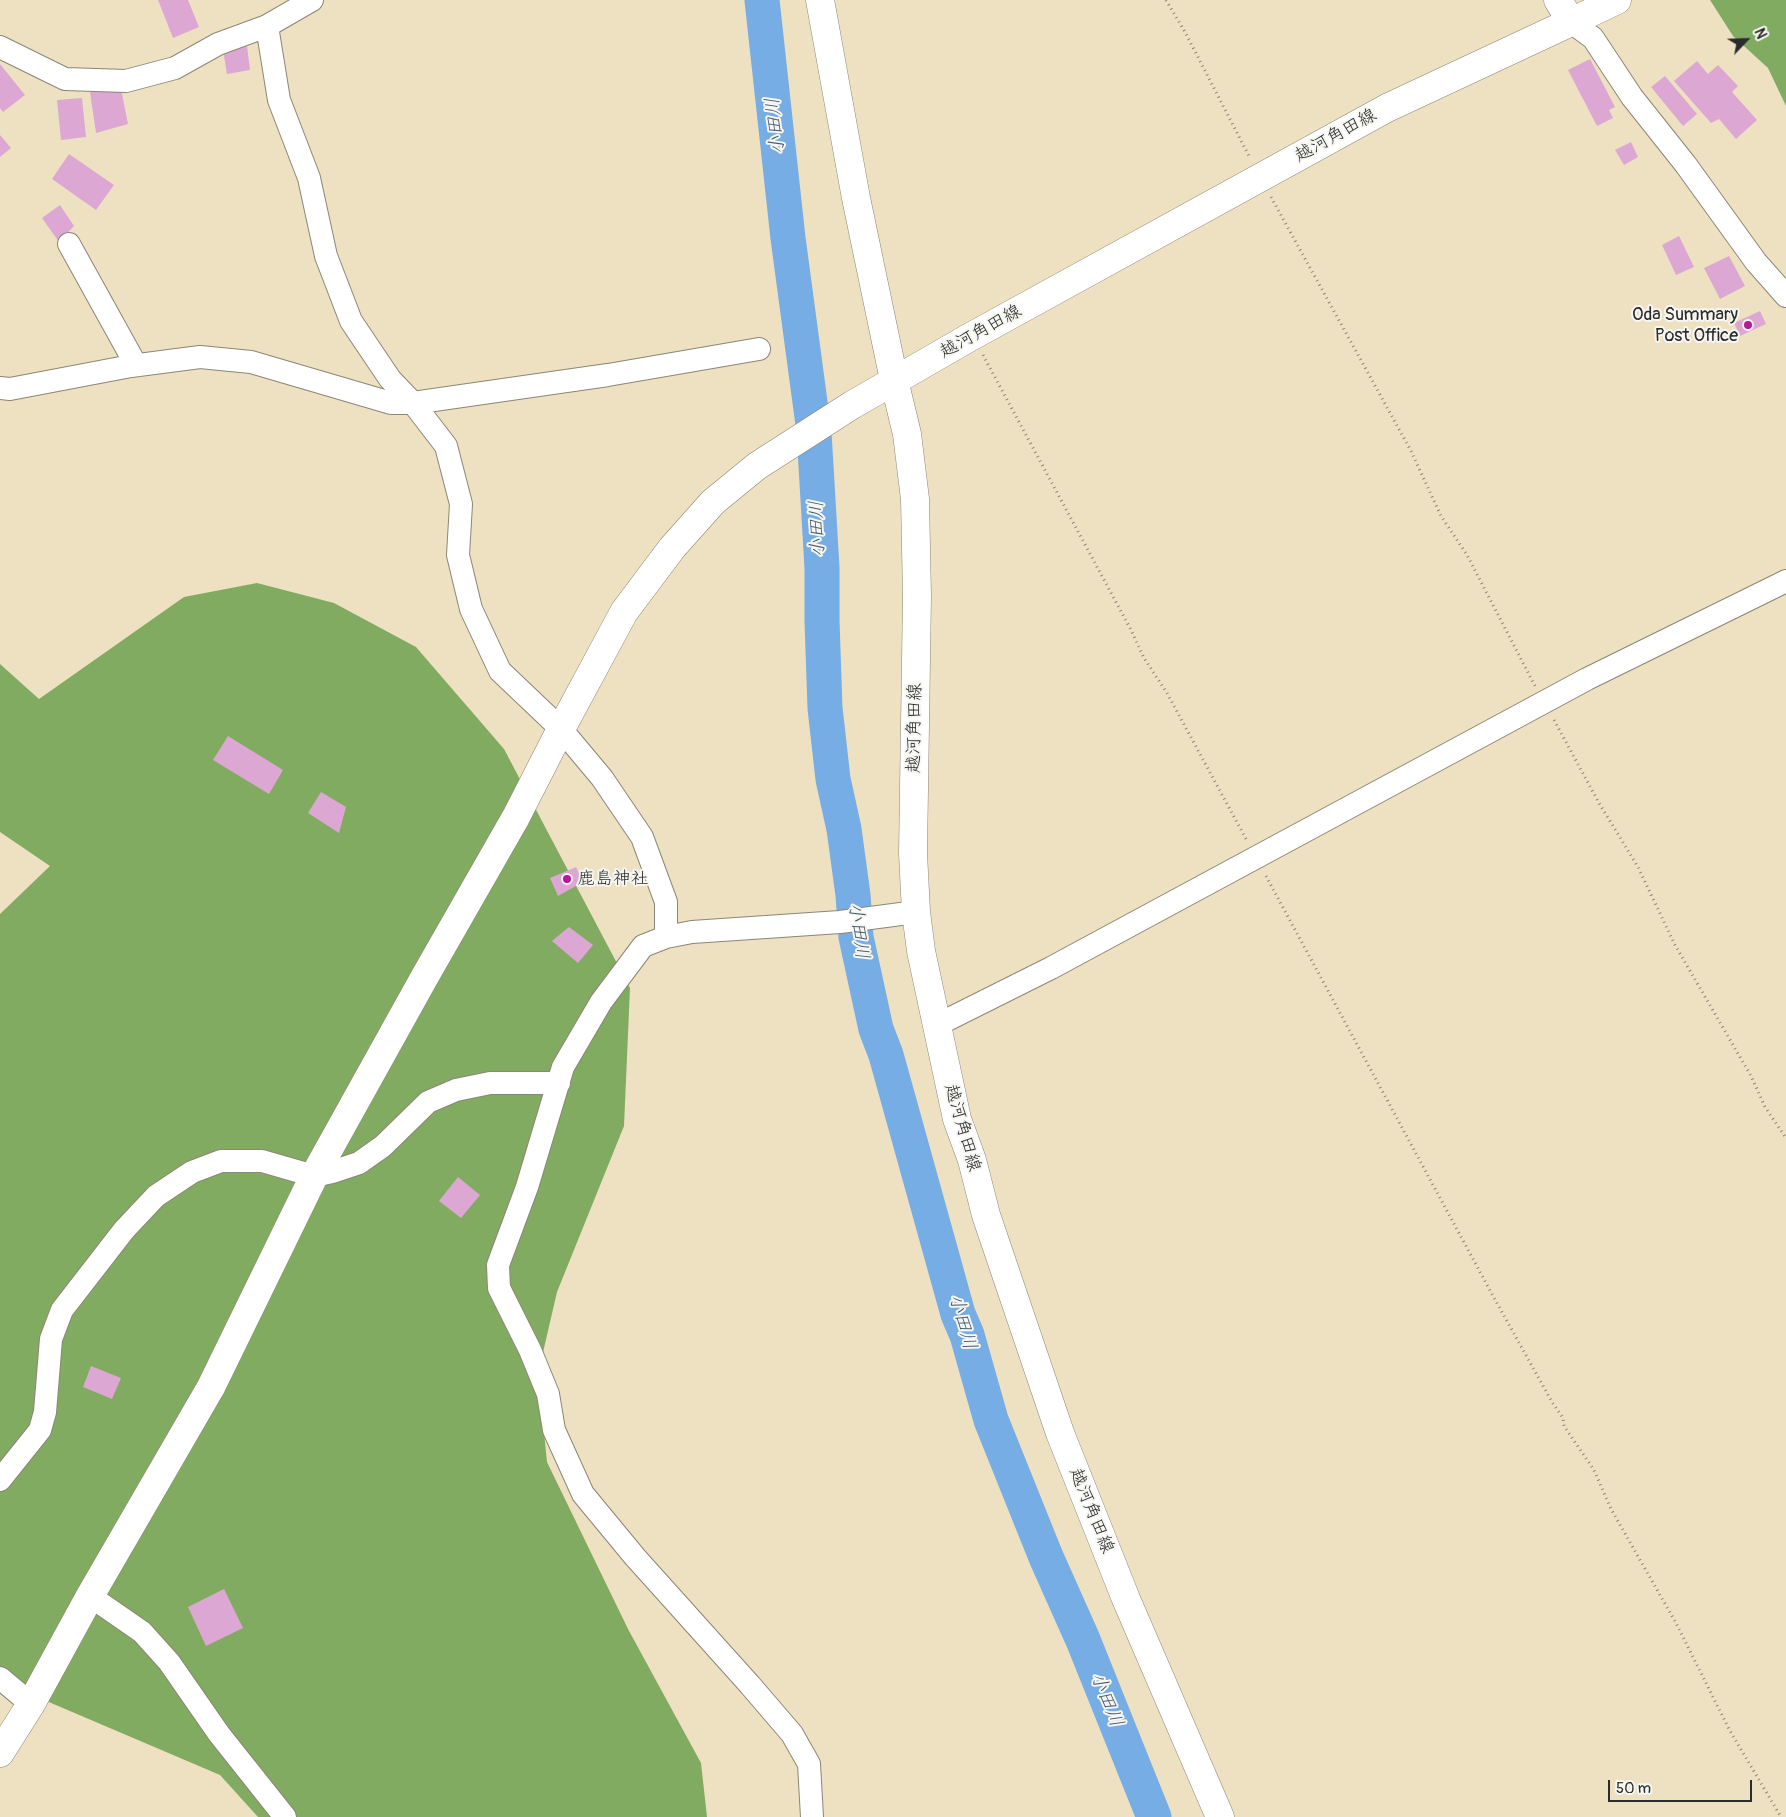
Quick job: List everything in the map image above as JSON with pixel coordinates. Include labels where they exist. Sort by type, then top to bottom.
[{"type":"main road","points":[[0,1753],[32,1704],[90,1596],[211,1387],[314,1176],[516,817],[624,612],[672,548],[714,502],[757,466],[894,380],[856,198],[820,0]]},
{"type":"main road","name":"越河角田線","points":[[1220,1817],[1126,1599],[1060,1433],[986,1215],[972,1160],[957,1119],[921,951],[916,912],[913,853],[916,596],[915,499],[907,434],[894,380],[1564,11],[1617,0]]},
{"type":"street","points":[[0,47],[65,79],[126,81],[175,68],[218,44],[267,26],[312,0]]},
{"type":"street","points":[[1564,11],[1593,38],[1632,97],[1686,165],[1756,262],[1786,296]]},
{"type":"street","points":[[267,26],[279,100],[309,178],[326,256],[351,321],[390,379],[413,403],[446,446],[461,504],[458,556],[471,609],[500,671],[561,729],[602,778],[642,837],[666,902],[666,937]]},
{"type":"street","points":[[69,244],[136,365]]},
{"type":"street","points":[[0,388],[10,388],[136,365],[200,357],[251,362],[391,403],[413,403],[608,375],[759,349]]},
{"type":"street","points":[[936,1025],[1051,968],[1269,851],[1284,840],[1586,679],[1786,581]]},
{"type":"street","points":[[812,1817],[809,1764],[792,1734],[750,1684],[635,1557],[583,1494],[554,1430],[548,1394],[530,1350],[499,1288],[498,1265],[527,1188],[564,1068],[601,1002],[643,946],[666,937],[692,932],[840,922],[916,912]]},
{"type":"street","points":[[0,1480],[40,1430],[46,1412],[51,1339],[62,1310],[124,1230],[156,1196],[192,1172],[221,1161],[262,1161],[314,1176],[332,1172],[359,1163],[383,1146],[428,1102],[456,1090],[490,1083],[559,1083]]},
{"type":"street","points":[[90,1596],[142,1632],[169,1662],[219,1734],[285,1817]]},
{"type":"street","points":[[0,1678],[32,1704]]},
{"type":"path","points":[[1166,0],[1185,32],[1260,178],[1410,451],[1441,516],[1467,555],[1598,803],[1638,868],[1676,945],[1752,1076],[1765,1107],[1786,1138]]},
{"type":"path","points":[[972,336],[1131,630],[1144,658],[1167,692],[1493,1296],[1552,1402],[1563,1418],[1564,1426],[1594,1470],[1611,1509],[1676,1623],[1730,1730],[1782,1817]]},
{"type":"green space","points":[[1710,0],[1786,0],[1786,106],[1768,68],[1733,36]]},
{"type":"green space","points":[[257,583],[334,603],[416,647],[504,749],[630,988],[624,1126],[557,1292],[538,1374],[547,1462],[628,1629],[701,1763],[707,1817],[258,1817],[220,1775],[30,1694],[0,1691],[0,914],[50,866],[0,832],[0,664],[39,699],[184,597]]},
{"type":"building","points":[[158,0],[188,0],[199,27],[173,38]]},
{"type":"building","points":[[247,46],[250,70],[227,74],[223,50]]},
{"type":"building","points":[[1590,59],[1615,107],[1609,110],[1613,118],[1597,126],[1568,70]]},
{"type":"building","points":[[1697,61],[1708,74],[1718,65],[1738,86],[1732,92],[1757,120],[1736,139],[1719,119],[1711,123],[1674,81]]},
{"type":"building","points":[[0,64],[25,95],[3,112],[0,108]]},
{"type":"building","points":[[1665,76],[1697,114],[1683,126],[1651,87]]},
{"type":"building","points":[[121,89],[128,124],[96,133],[90,92]]},
{"type":"building","points":[[82,98],[86,137],[61,140],[57,100]]},
{"type":"building","points":[[0,135],[11,148],[0,157]]},
{"type":"building","points":[[1631,142],[1638,157],[1624,165],[1615,150]]},
{"type":"building","points":[[69,154],[114,185],[96,210],[52,179]]},
{"type":"building","points":[[60,205],[74,226],[59,242],[42,218]]},
{"type":"building","points":[[1679,236],[1694,267],[1676,275],[1662,245]]},
{"type":"building","points":[[1729,256],[1745,286],[1720,299],[1704,268]]},
{"type":"building","points":[[1760,311],[1766,324],[1740,336],[1734,323]]},
{"type":"building","points":[[228,736],[283,770],[269,794],[213,760]]},
{"type":"building","points":[[321,792],[346,807],[339,833],[308,813]]},
{"type":"building","points":[[576,867],[583,882],[558,896],[550,878]]},
{"type":"building","points":[[569,927],[593,945],[578,963],[552,941]]},
{"type":"building","points":[[458,1177],[480,1195],[461,1218],[439,1201]]},
{"type":"building","points":[[91,1366],[121,1378],[112,1399],[83,1387]]},
{"type":"building","points":[[224,1589],[243,1628],[206,1646],[188,1607]]},
{"type":"waterway","name":"小田川","points":[[762,0],[788,238],[814,432],[822,568],[825,708],[833,779],[844,829],[853,895],[856,937],[876,1029],[886,1055],[958,1314],[967,1335],[991,1420],[1046,1557],[1083,1640],[1154,1817]]},
{"type":"place","name":"Oda Summary Post Office","points":[[1748,325]]},
{"type":"place","name":"鹿島神社","points":[[567,879]]}]
